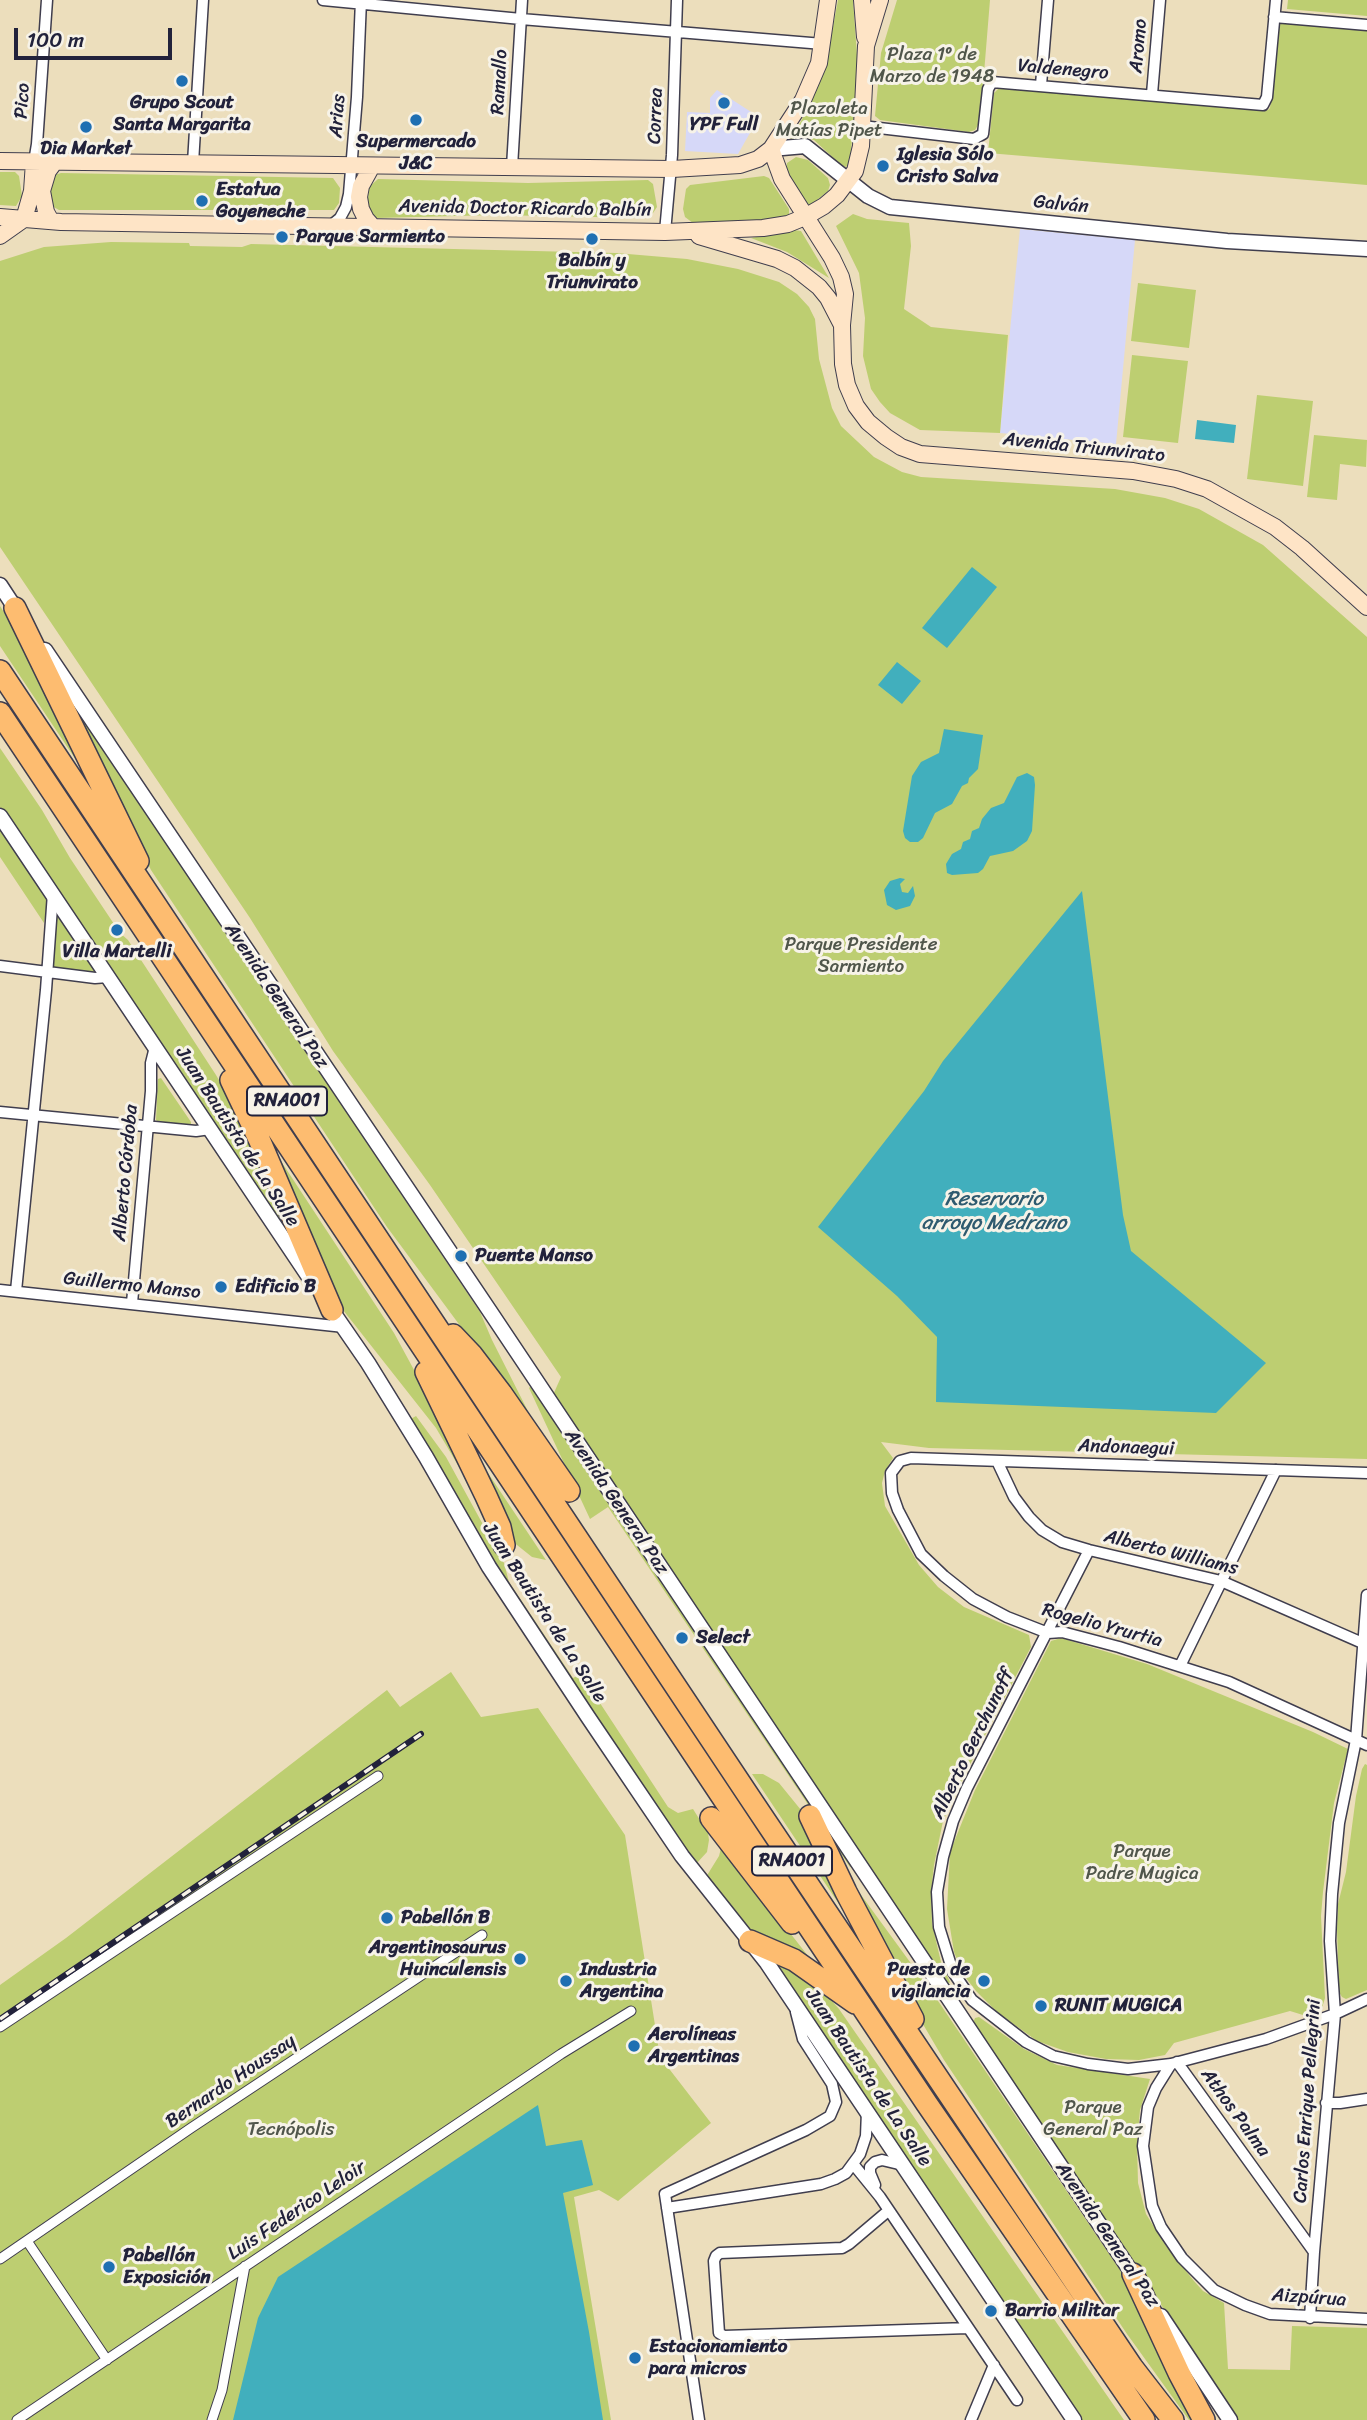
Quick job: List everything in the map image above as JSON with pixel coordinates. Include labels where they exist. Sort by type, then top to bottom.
[{"type":"highway","points":[[15,608],[137,857],[155,905]]},
{"type":"highway","name":"RNA001","points":[[0,671],[1132,2367],[1173,2420]]},
{"type":"highway","name":"RNA001","points":[[5,721],[865,2010],[1144,2420]]},
{"type":"highway","points":[[197,1009],[259,1139],[338,1318]]},
{"type":"highway","points":[[417,1298],[472,1355],[569,1491]]},
{"type":"highway","points":[[403,1319],[486,1496],[504,1545]]},
{"type":"highway","points":[[810,1816],[945,2088]]},
{"type":"highway","points":[[711,1818],[782,1911],[865,2010]]},
{"type":"highway","points":[[750,1941],[794,1960],[865,2010]]},
{"type":"highway","points":[[1133,2274],[1179,2374],[1204,2420]]},
{"type":"main road","points":[[0,161],[672,169],[740,165],[758,159],[771,149],[812,82],[823,44],[828,0]]},
{"type":"main road","points":[[862,0],[866,46]]},
{"type":"main road","name":"Avenida Doctor Ricardo Balbín","points":[[0,217],[51,221],[666,232],[776,227],[805,217],[824,206],[849,182],[858,161],[866,46],[880,0]]},
{"type":"main road","name":"Avenida Triunvirato","points":[[771,149],[782,179],[841,277],[845,294],[842,325],[843,364],[847,385],[856,406],[868,422],[901,447],[920,454],[1143,472],[1207,489],[1275,527],[1367,607]]},
{"type":"main road","points":[[0,236],[24,219],[32,191],[34,162]]},
{"type":"main road","points":[[51,221],[46,212],[43,191],[44,181],[54,163]]},
{"type":"main road","points":[[372,166],[361,186],[359,197],[361,209],[374,228]]},
{"type":"main road","name":"Avenida Triunvirato","points":[[684,232],[755,251],[795,268],[819,287],[842,325]]},
{"type":"street","name":"Pico","points":[[34,162],[47,0]]},
{"type":"street","points":[[193,163],[204,0]]},
{"type":"street","points":[[323,0],[823,44]]},
{"type":"street","name":"Ramallo","points":[[512,167],[522,0]]},
{"type":"street","name":"Correa","points":[[666,232],[672,169],[677,0]]},
{"type":"street","points":[[1041,85],[1048,0]]},
{"type":"street","name":"Aromo","points":[[1152,94],[1160,0]]},
{"type":"street","points":[[1276,0],[1274,18],[1367,25]]},
{"type":"street","name":"Arias","points":[[329,227],[340,218],[346,207],[361,2]]},
{"type":"street","name":"Valdenegro","points":[[862,126],[974,139],[982,134],[985,127],[988,89],[992,82],[1259,105],[1265,103],[1274,18]]},
{"type":"street","name":"Galván","points":[[771,149],[805,146],[849,182],[880,204],[890,207],[1227,241],[1367,249]]},
{"type":"street","name":"Avenida General Paz","points":[[0,585],[493,1316],[1230,2420]]},
{"type":"street","name":"Juan Bautista de La Salle","points":[[0,816],[292,1254],[338,1318],[426,1457],[495,1577],[682,1856],[750,1941],[793,2002],[1073,2420]]},
{"type":"street","points":[[16,1291],[53,892]]},
{"type":"street","points":[[0,966],[95,978],[108,977]]},
{"type":"street","name":"Alberto Córdoba","points":[[132,1303],[151,1063],[155,1047]]},
{"type":"street","points":[[0,1112],[196,1131],[210,1129]]},
{"type":"street","name":"Guillermo Manso","points":[[0,1290],[338,1318]]},
{"type":"street","name":"Andonaegui","points":[[891,1473],[900,1461],[911,1458],[1367,1473]]},
{"type":"street","name":"Alberto Williams","points":[[997,1461],[1014,1497],[1042,1530],[1062,1542],[1221,1581],[1365,1644]]},
{"type":"street","points":[[1180,1665],[1276,1470]]},
{"type":"street","name":"Rogelio Yrurtia","points":[[891,1473],[892,1493],[898,1510],[921,1554],[973,1599],[1007,1618],[1048,1633],[1062,1632],[1180,1665],[1229,1682],[1362,1742]]},
{"type":"street","name":"Alberto Gerchunoff","points":[[1088,1550],[967,1788],[953,1821],[937,1892],[940,1927],[953,1972],[972,2000],[1026,2042],[1054,2056],[1088,2064],[1128,2069],[1174,2063]]},
{"type":"street","name":"Carlos Enrique Pellegrini","points":[[1310,2318],[1335,2014],[1330,1941],[1332,1894],[1339,1823],[1362,1742],[1367,1595]]},
{"type":"street","points":[[0,2027],[378,1776]]},
{"type":"street","name":"Bernardo Houssay","points":[[0,2259],[191,2128],[482,1935]]},
{"type":"street","points":[[1174,2063],[1266,2039],[1335,2014],[1367,1999]]},
{"type":"street","points":[[957,2010],[972,2000]]},
{"type":"street","points":[[699,2420],[664,2194],[806,2130],[830,2116],[836,2102],[832,2084],[803,2039],[793,2002]]},
{"type":"street","name":"Luis Federico Leloir","points":[[17,2420],[561,2054],[631,2011]]},
{"type":"street","name":"Athos Palma","points":[[1174,2063],[1314,2252]]},
{"type":"street","name":"Aizpúrua","points":[[1174,2063],[1156,2088],[1144,2126],[1145,2168],[1153,2206],[1161,2227],[1182,2258],[1214,2290],[1270,2314],[1367,2319]]},
{"type":"street","points":[[1326,2102],[1367,2099]]},
{"type":"street","points":[[667,2208],[821,2185],[835,2179],[854,2165],[866,2136],[867,2112]]},
{"type":"street","points":[[903,2165],[882,2160],[870,2167],[880,2197],[1017,2400]]},
{"type":"street","points":[[854,2165],[880,2197]]},
{"type":"street","points":[[888,2211],[842,2248],[720,2253],[714,2260],[719,2333],[724,2336],[968,2328]]},
{"type":"street","points":[[27,2241],[107,2360]]},
{"type":"street","points":[[212,2420],[222,2390],[245,2266]]},
{"type":"street","points":[[971,2420],[993,2365]]},
{"type":"shaded area","points":[[717,90],[759,117],[738,154],[685,151],[687,112],[710,113],[710,98]]},
{"type":"shaded area","points":[[1020,229],[1135,240],[1116,444],[1000,433]]},
{"type":"green space","name":"Plazoleta Matías Pipet","points":[[838,0],[853,0],[858,69],[850,163],[846,167],[814,140],[803,137],[790,141],[812,101],[827,59]]},
{"type":"green space","name":"Plaza 1º de Marzo de 1948","points":[[897,0],[990,0],[980,122],[975,130],[969,132],[880,120],[875,116],[881,53]]},
{"type":"green space","points":[[1288,0],[1367,0],[1367,16],[1287,9]]},
{"type":"green space","points":[[1284,22],[1367,31],[1367,185],[988,153],[994,93],[1000,87],[1268,110],[1278,29]]},
{"type":"green space","points":[[796,157],[808,160],[828,178],[828,191],[811,205],[805,203],[786,171],[787,163]]},
{"type":"green space","points":[[0,172],[15,172],[19,176],[22,196],[16,206],[0,205]]},
{"type":"green space","points":[[61,173],[333,178],[340,188],[339,203],[334,210],[59,210],[52,206],[49,199],[51,176]]},
{"type":"green space","points":[[764,176],[769,178],[789,209],[786,217],[754,223],[693,223],[685,217],[683,209],[686,189],[690,185]]},
{"type":"green space","points":[[378,179],[528,183],[648,180],[653,184],[657,207],[644,218],[496,215],[376,218],[367,210],[369,187]]},
{"type":"green space","points":[[853,214],[867,219],[909,223],[911,246],[904,309],[931,327],[1008,335],[1000,433],[920,430],[890,413],[871,389],[863,356],[865,318],[859,273],[836,226]]},
{"type":"green space","points":[[801,231],[829,278],[787,252],[751,238]]},
{"type":"green space","name":"Parque Presidente Sarmiento","points":[[111,242],[189,243],[190,246],[242,247],[251,244],[616,253],[687,259],[738,269],[779,282],[797,294],[809,307],[815,319],[819,359],[832,408],[841,426],[874,457],[902,472],[921,477],[1115,489],[1165,498],[1199,509],[1263,545],[1367,637],[1367,1459],[929,1448],[881,1442],[893,1458],[882,1483],[885,1506],[919,1565],[938,1587],[964,1607],[1029,1635],[1031,1647],[943,1821],[931,1892],[932,1924],[941,1962],[950,1982],[948,1984],[553,1395],[561,1377],[430,1185],[333,1051],[250,918],[0,547],[0,261],[44,247]]},
{"type":"green space","points":[[1138,283],[1196,290],[1189,348],[1131,341]]},
{"type":"green space","points":[[1132,355],[1188,361],[1178,443],[1123,437]]},
{"type":"green space","points":[[1257,395],[1313,401],[1303,486],[1247,479]]},
{"type":"green space","points":[[1314,435],[1367,440],[1366,467],[1340,464],[1337,500],[1307,497]]},
{"type":"green space","points":[[0,606],[12,625],[84,772],[0,646]]},
{"type":"green space","points":[[75,706],[480,1312],[538,1431],[387,1227],[151,870],[72,707]]},
{"type":"green space","points":[[0,748],[42,810],[70,858],[120,933],[128,940],[216,1075],[252,1137],[302,1257],[178,1076],[92,940],[0,807]]},
{"type":"green space","points":[[0,828],[48,899],[44,923],[0,857]]},
{"type":"green space","points":[[61,913],[98,970],[95,974],[50,968],[56,914]]},
{"type":"green space","points":[[161,1078],[191,1125],[161,1124],[156,1120],[158,1079]]},
{"type":"green space","points":[[271,1146],[394,1333],[439,1416],[479,1501],[436,1428],[332,1296]]},
{"type":"green space","points":[[531,1386],[852,1866],[850,1867],[608,1507],[590,1519],[529,1388]]},
{"type":"green space","points":[[416,1416],[446,1457],[504,1563],[509,1582],[573,1678],[581,1674],[668,1807],[678,1813],[693,1809],[708,1833],[707,1852],[696,1864],[490,1559],[409,1420]]},
{"type":"green space","points":[[470,1446],[546,1560],[532,1557],[512,1541]]},
{"type":"green space","name":"Parque Padre Mugica","points":[[1061,1638],[1147,1664],[1348,1749],[1334,1803],[1323,1892],[1321,1916],[1325,1998],[1322,2008],[1303,2015],[1290,2011],[1174,2043],[1165,2055],[1139,2060],[1106,2059],[1068,2052],[1037,2041],[997,2012],[963,1974],[954,1952],[947,1909],[950,1852],[975,1790],[1051,1641]]},
{"type":"green space","name":"Tecnópolis","points":[[451,1672],[481,1717],[538,1708],[625,1835],[660,2057],[711,2123],[618,2201],[599,2190],[574,2197],[611,2420],[0,2420],[0,1985],[66,1938],[387,1690],[400,1707]]},
{"type":"green space","points":[[1365,1764],[1367,1990],[1346,1999],[1339,1992],[1338,1904],[1346,1872],[1356,1796]]},
{"type":"green space","points":[[752,1774],[763,1774],[779,1783],[801,1810],[867,1946]]},
{"type":"green space","points":[[722,1844],[812,1961],[755,1935],[706,1877],[719,1856]]},
{"type":"green space","points":[[840,1866],[934,1995],[1128,2282],[1197,2420],[1189,2420],[1127,2334],[944,2060]]},
{"type":"green space","points":[[774,1958],[824,1992],[839,2009],[1124,2420],[1082,2420]]},
{"type":"green space","name":"Parque General Paz","points":[[979,2017],[1024,2049],[1057,2065],[1150,2079],[1140,2110],[1137,2143],[1138,2183],[1146,2214],[1166,2246],[1194,2281],[1203,2291],[1224,2303],[1228,2369],[1290,2370],[1292,2326],[1367,2328],[1367,2420],[1238,2420],[973,2023],[975,2018]]},
{"type":"water","points":[[1197,420],[1236,425],[1234,443],[1195,439]]},
{"type":"water","points":[[972,567],[997,587],[947,648],[922,628]]},
{"type":"water","points":[[897,662],[921,681],[902,704],[878,685]]},
{"type":"water","points":[[944,729],[983,735],[978,769],[968,783],[962,786],[952,804],[935,813],[923,838],[918,842],[910,842],[903,831],[912,776],[921,762],[939,753]]},
{"type":"water","points":[[1027,773],[1034,777],[1035,785],[1032,831],[1027,841],[1013,851],[990,856],[978,873],[947,873],[946,864],[952,854],[961,849],[963,842],[970,839],[972,831],[979,828],[991,808],[1004,803],[1017,777]]},
{"type":"water","points":[[905,879],[900,884],[902,892],[908,893],[913,886],[915,896],[910,906],[896,910],[887,905],[884,890],[890,881]]},
{"type":"water","name":"Reservorio arroyo Medrano","points":[[1082,891],[1123,1215],[1131,1251],[1266,1363],[1216,1413],[936,1402],[937,1337],[897,1296],[818,1227],[924,1091],[943,1061]]},
{"type":"water","points":[[538,2105],[546,2146],[582,2140],[593,2185],[563,2193],[603,2420],[233,2420],[258,2318],[278,2277]]},
{"type":"railway","points":[[0,2019],[421,1734]]},
{"type":"place","name":"Grupo Scout Santa Margarita","points":[[182,81]]},
{"type":"place","name":"YPF Full","points":[[724,103]]},
{"type":"place","name":"Supermercado J&C","points":[[416,120]]},
{"type":"place","name":"Dia Market","points":[[86,127]]},
{"type":"place","name":"Iglesia Sólo Cristo Salva","points":[[883,166]]},
{"type":"place","name":"Estatua Goyeneche","points":[[202,201]]},
{"type":"place","name":"Parque Sarmiento","points":[[282,237]]},
{"type":"place","name":"Balbín y Triunvirato","points":[[592,239]]},
{"type":"place","name":"Villa Martelli","points":[[117,930]]},
{"type":"place","name":"Puente Manso","points":[[461,1256]]},
{"type":"place","name":"Edificio B","points":[[221,1287]]},
{"type":"place","name":"Select","points":[[682,1638]]},
{"type":"place","name":"Pabellón B","points":[[387,1918]]},
{"type":"place","name":"Argentinosaurus Huinculensis","points":[[520,1959]]},
{"type":"place","name":"Industria Argentina","points":[[566,1981]]},
{"type":"place","name":"Puesto de vigilancia","points":[[984,1981]]},
{"type":"place","name":"RUNIT MUGICA","points":[[1041,2006]]},
{"type":"place","name":"Aerolíneas Argentinas","points":[[634,2046]]},
{"type":"place","name":"Pabellón Exposición","points":[[109,2267]]},
{"type":"place","name":"Barrio Militar","points":[[991,2311]]},
{"type":"place","name":"Estacionamiento para micros","points":[[635,2358]]}]
